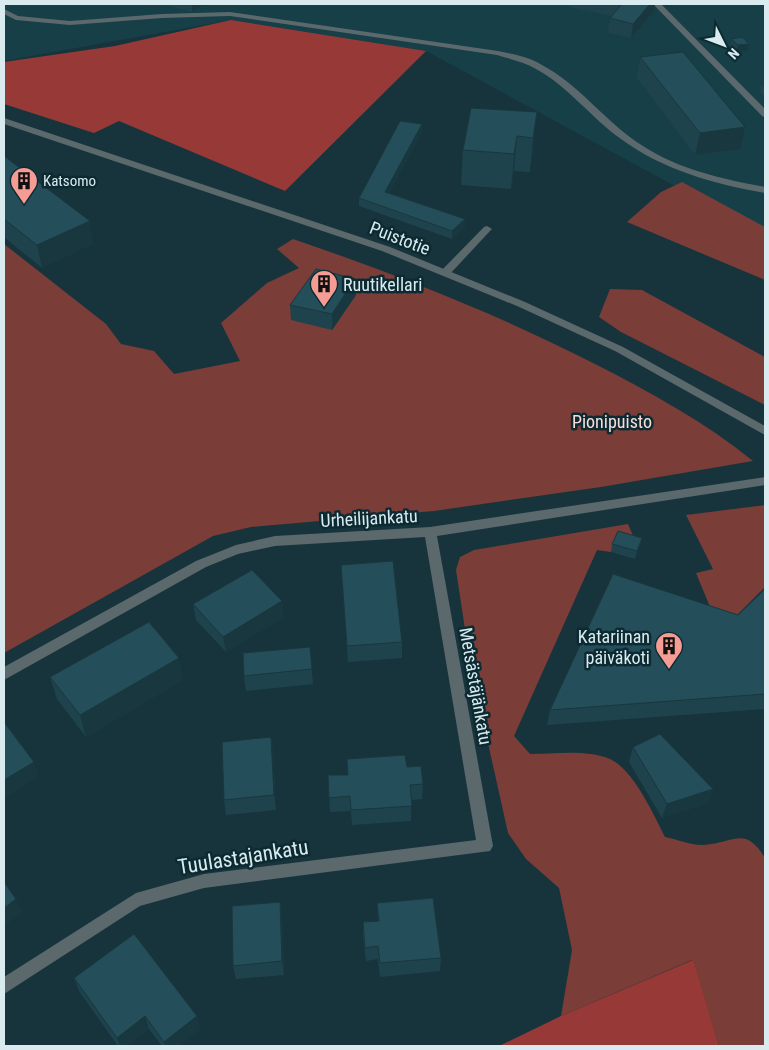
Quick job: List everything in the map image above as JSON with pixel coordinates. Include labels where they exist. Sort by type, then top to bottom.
[{"type":"street","points":[[230,14],[237,4]]},
{"type":"street","points":[[656,4],[765,114]]},
{"type":"street","points":[[4,11],[16,18],[70,23],[162,16],[230,14],[498,53],[536,66],[559,80],[623,137],[650,155],[679,169],[712,180],[765,190]]},
{"type":"street","name":"Puistotie","points":[[4,122],[376,246],[446,273],[521,304],[619,349],[765,431]]},
{"type":"street","points":[[446,273],[487,229]]},
{"type":"street","name":"Urheilijankatu","points":[[4,674],[201,564],[236,550],[275,541],[430,532],[765,481]]},
{"type":"street","name":"Metsästäjänkatu","points":[[430,532],[485,846]]},
{"type":"street","name":"Tuulastajankatu","points":[[4,986],[136,900],[204,881],[485,846]]},
{"type":"shaded area","points":[[4,4],[765,4],[765,235],[426,51],[231,20],[4,61]]},
{"type":"shaded area","points":[[231,20],[426,51],[285,191],[119,121],[94,133],[4,104],[4,62],[115,46]]},
{"type":"shaded area","points":[[693,960],[719,1046],[499,1046],[561,1016]]},
{"type":"green space","points":[[682,182],[765,227],[765,280],[627,222],[661,192]]},
{"type":"green space","name":"Pionipuisto","points":[[293,239],[370,266],[521,328],[616,375],[677,408],[716,433],[753,461],[601,487],[434,511],[251,527],[213,536],[4,653],[4,244],[106,324],[121,344],[154,351],[174,374],[240,361],[221,323],[267,283],[299,268],[277,249]]},
{"type":"green space","points":[[610,289],[642,290],[765,357],[765,405],[621,332],[599,317]]},
{"type":"green space","points":[[765,505],[765,587],[736,616],[727,612],[713,614],[696,573],[713,569],[686,515]]},
{"type":"green space","points":[[628,524],[637,545],[616,539],[611,552],[597,550],[514,736],[530,754],[591,754],[610,759],[619,764],[635,782],[665,837],[699,845],[714,844],[738,838],[751,842],[758,848],[765,858],[765,1046],[719,1046],[692,960],[561,1016],[572,950],[559,888],[526,859],[508,833],[470,662],[456,570],[460,557],[474,550]]},
{"type":"building","points":[[622,4],[650,4],[633,24],[610,18]]},
{"type":"building","points":[[742,37],[749,44],[738,45],[731,39]]},
{"type":"building","points":[[683,52],[745,127],[700,133],[640,57]]},
{"type":"building","points":[[471,108],[537,112],[533,138],[517,136],[514,154],[463,150]]},
{"type":"building","points":[[400,121],[422,124],[385,192],[465,219],[452,231],[359,198]]},
{"type":"building","points":[[4,156],[90,221],[37,245],[4,219]]},
{"type":"building","points":[[316,269],[355,279],[332,314],[290,305]]},
{"type":"building","points":[[618,531],[642,538],[637,551],[612,544]]},
{"type":"building","points":[[393,561],[402,642],[347,646],[341,565]]},
{"type":"building","points":[[252,570],[282,601],[223,637],[193,604]]},
{"type":"building","name":"Katariinan päiväkoti","points":[[613,574],[738,615],[765,589],[765,694],[550,710]]},
{"type":"building","points":[[149,622],[179,658],[80,715],[50,677]]},
{"type":"building","points":[[310,647],[312,669],[244,676],[243,653]]},
{"type":"building","points":[[4,722],[34,762],[4,780]]},
{"type":"building","points":[[660,734],[713,789],[667,804],[633,747]]},
{"type":"building","points":[[271,737],[274,795],[224,800],[222,742]]},
{"type":"building","points":[[405,755],[407,767],[421,766],[423,784],[410,785],[412,806],[351,810],[350,796],[329,798],[328,775],[348,775],[347,759]]},
{"type":"building","points":[[4,882],[16,899],[4,908]]},
{"type":"building","points":[[433,898],[441,958],[380,963],[378,946],[365,948],[363,922],[379,921],[377,903]]},
{"type":"building","points":[[280,902],[282,961],[233,966],[232,906]]},
{"type":"building","points":[[134,934],[197,1016],[164,1042],[145,1016],[117,1038],[74,978]]},
{"type":"place","name":"Katsomo","points":[[24,205]]},
{"type":"place","name":"Ruutikellari","points":[[324,308]]},
{"type":"place","name":"Katariinan päiväkoti","points":[[669,670]]}]
